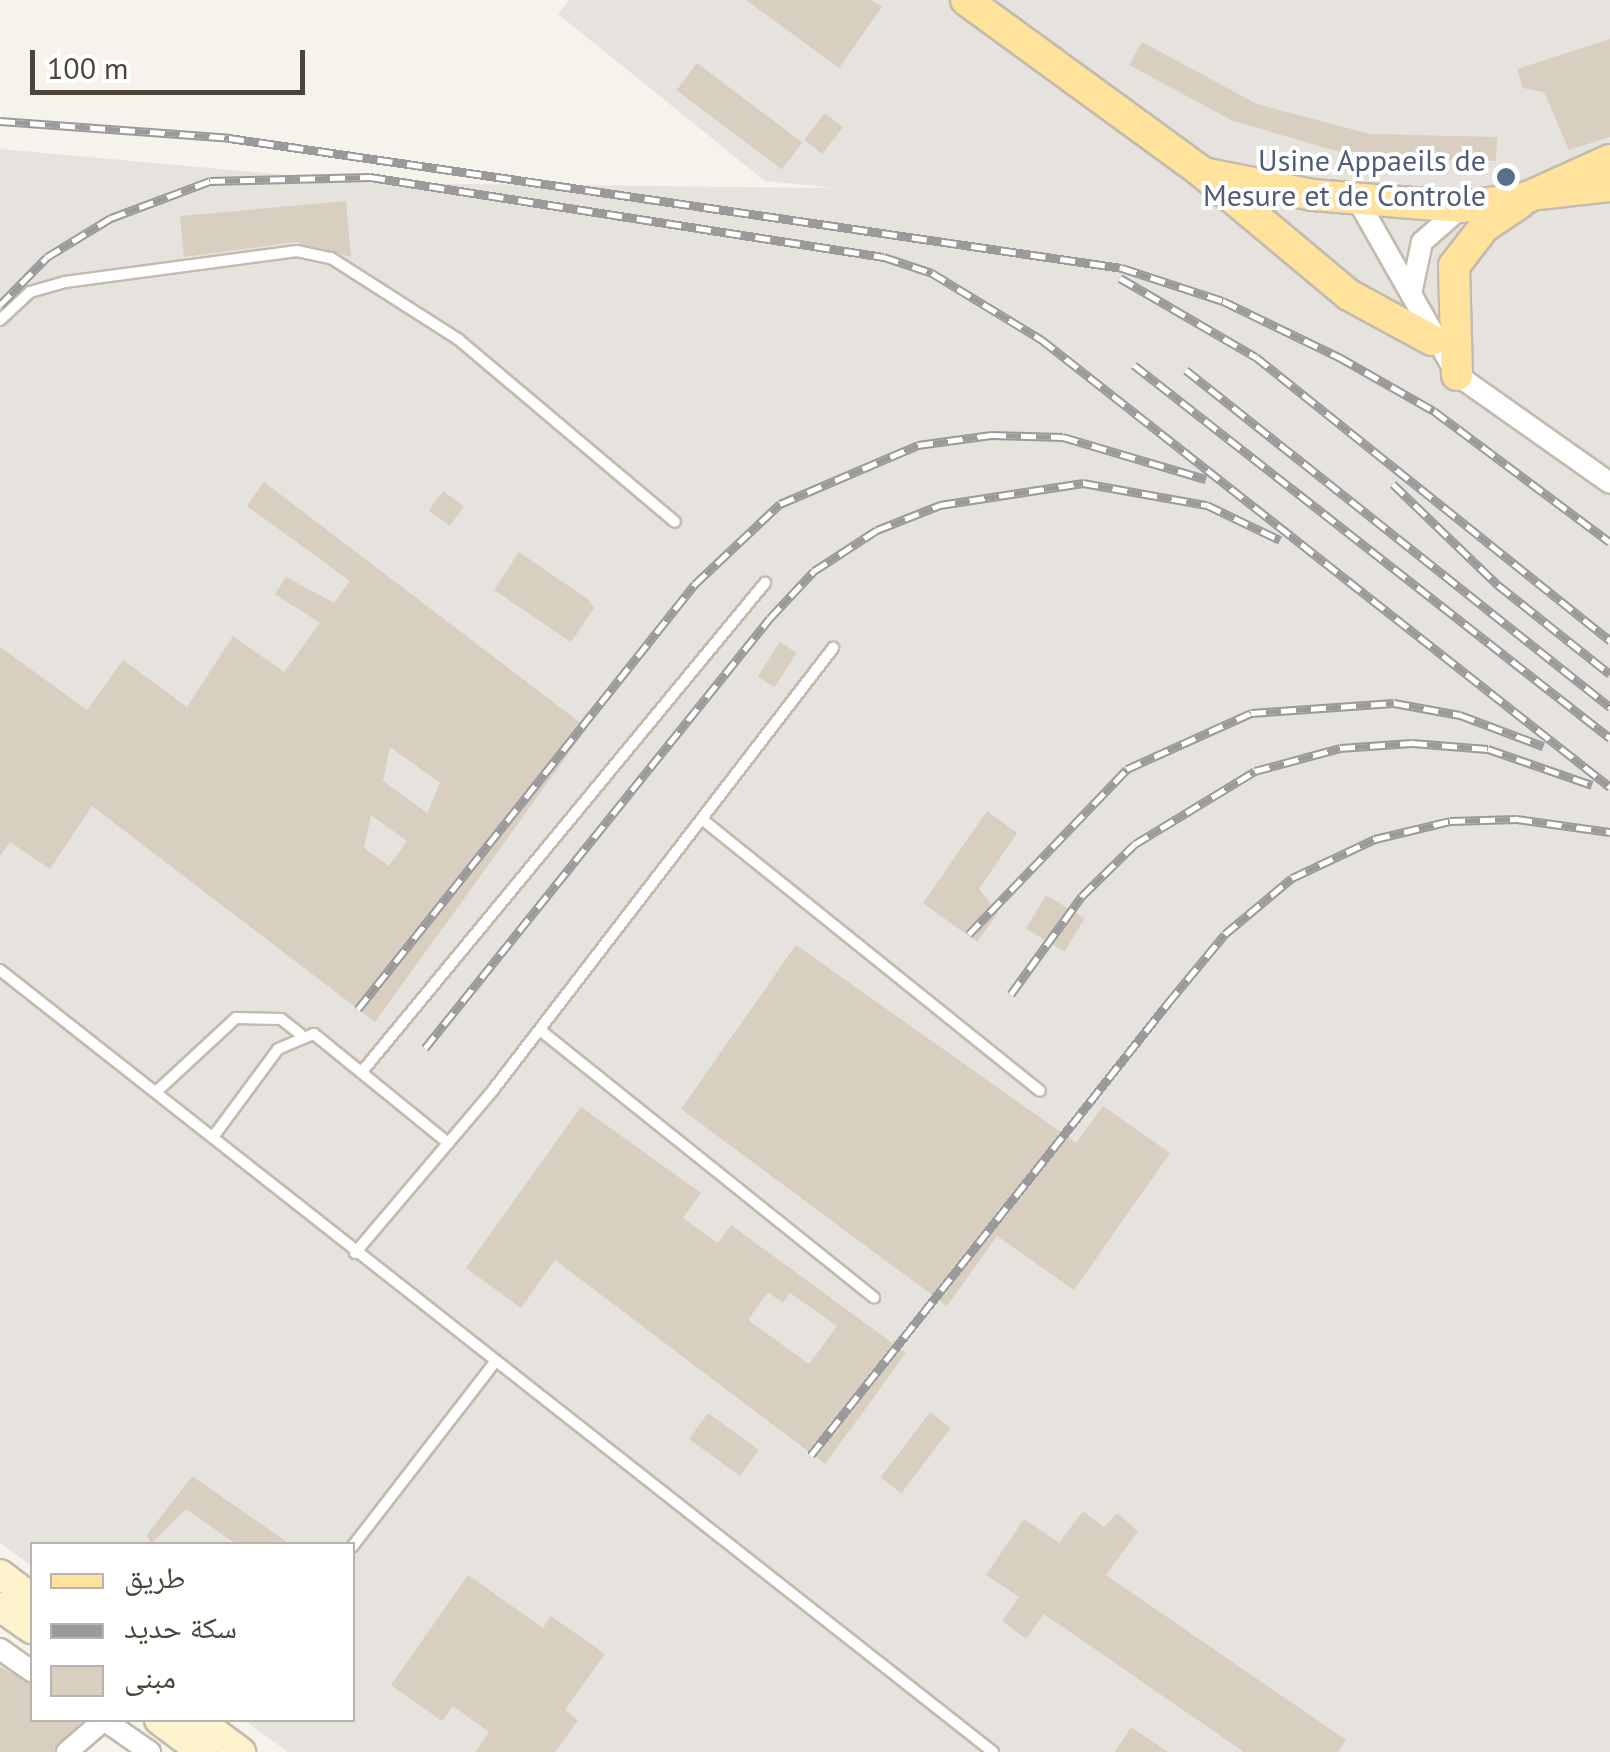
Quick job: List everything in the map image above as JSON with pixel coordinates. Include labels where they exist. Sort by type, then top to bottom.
[{"type":"main road","points":[[966,0],[1203,173],[1349,295],[1432,340]]},
{"type":"main road","points":[[1458,374],[1454,266],[1484,227],[1533,195],[1610,160]]},
{"type":"main road","points":[[1203,173],[1357,199],[1462,207],[1610,186]]},
{"type":"main road","points":[[0,1574],[30,1596]]},
{"type":"main road","points":[[0,1606],[30,1628]]},
{"type":"main road","points":[[169,1722],[204,1729],[241,1752]]},
{"type":"street","points":[[1357,199],[1411,294],[1432,340],[1458,374],[1610,483]]},
{"type":"street","points":[[1411,294],[1422,242],[1462,207]]},
{"type":"street","points":[[0,1649],[30,1670]]},
{"type":"street","points":[[66,1752],[102,1722]]},
{"type":"street","points":[[107,1722],[150,1752]]},
{"type":"lane","points":[[0,320],[30,292],[64,282],[297,251],[331,258],[459,340],[675,522]]},
{"type":"lane","points":[[365,1068],[765,582]]},
{"type":"lane","points":[[355,1253],[540,1030],[833,648]]},
{"type":"lane","points":[[702,820],[1040,1091]]},
{"type":"lane","points":[[0,970],[213,1137],[492,1366],[993,1752]]},
{"type":"lane","points":[[156,1092],[236,1018],[281,1018],[300,1034],[365,1068],[448,1143]]},
{"type":"lane","points":[[540,1030],[874,1298]]},
{"type":"lane","points":[[213,1137],[300,1034]]},
{"type":"lane","points":[[355,1543],[492,1366]]},
{"type":"shaded area","points":[[569,0],[1610,0],[1610,1752],[288,1752],[247,1722],[355,1722],[355,1542],[30,1542],[30,1565],[0,1543],[0,149],[375,183],[835,188],[765,181],[558,14]]},
{"type":"building","points":[[746,0],[871,0],[882,7],[839,68]]},
{"type":"building","points":[[1610,39],[1610,137],[1569,150],[1544,92],[1523,88],[1517,69]]},
{"type":"building","points":[[1142,42],[1257,104],[1370,134],[1497,137],[1496,161],[1361,158],[1233,121],[1129,65]]},
{"type":"building","points":[[697,63],[802,142],[782,170],[677,90]]},
{"type":"building","points":[[825,113],[843,127],[822,154],[804,140]]},
{"type":"building","points":[[346,201],[351,257],[296,242],[184,257],[180,216]]},
{"type":"building","points":[[264,482],[587,728],[375,1022],[92,806],[50,869],[10,842],[0,856],[0,647],[87,710],[123,660],[187,707],[233,636],[284,672],[320,623],[275,594],[286,577],[334,603],[350,581],[247,506]],"holes":[[[390,747],[440,783],[427,813],[383,781]],[[371,815],[407,841],[389,866],[364,848]]]},
{"type":"building","points":[[443,491],[464,506],[450,526],[429,510]]},
{"type":"building","points":[[519,552],[589,600],[594,608],[571,642],[494,590]]},
{"type":"building","points":[[780,642],[797,653],[774,687],[758,676]]},
{"type":"building","points":[[987,811],[1017,833],[979,889],[998,913],[977,942],[923,903]]},
{"type":"building","points":[[1046,895],[1085,918],[1064,952],[1026,928]]},
{"type":"building","points":[[796,945],[1076,1143],[1103,1106],[1170,1153],[1074,1290],[997,1236],[947,1306],[681,1109]]},
{"type":"building","points":[[581,1107],[701,1193],[683,1218],[718,1243],[731,1225],[906,1353],[825,1464],[555,1260],[521,1308],[466,1268]],"holes":[[[768,1292],[783,1303],[790,1293],[837,1326],[809,1364],[748,1320]]]},
{"type":"building","points":[[930,1412],[951,1428],[901,1493],[881,1477]]},
{"type":"building","points":[[708,1413],[759,1450],[740,1476],[689,1439]]},
{"type":"building","points":[[192,1476],[287,1542],[233,1542],[186,1509],[153,1542],[147,1535]]},
{"type":"building","points":[[1083,1511],[1104,1527],[1117,1513],[1138,1531],[1106,1575],[1346,1740],[1338,1752],[1244,1752],[1044,1614],[1026,1639],[1002,1621],[1019,1597],[986,1575],[1024,1519],[1059,1543]]},
{"type":"building","points":[[468,1575],[543,1628],[551,1616],[605,1654],[565,1710],[578,1720],[555,1752],[475,1752],[489,1732],[453,1706],[442,1721],[391,1685]]},
{"type":"building","points":[[0,1666],[30,1684],[30,1722],[81,1722],[54,1752],[0,1752]]},
{"type":"building","points":[[1131,1727],[1168,1752],[1115,1752]]},
{"type":"railway","points":[[0,121],[229,138],[1122,268],[1223,301],[1339,357],[1434,411],[1610,542]]},
{"type":"railway","points":[[0,305],[47,257],[111,218],[210,181],[370,177],[884,257],[932,273],[1042,340],[1610,787]]},
{"type":"railway","points":[[1120,278],[1256,357],[1610,641]]},
{"type":"railway","points":[[1134,365],[1610,738]]},
{"type":"railway","points":[[1186,370],[1610,707]]},
{"type":"railway","points":[[358,1009],[695,584],[780,504],[918,445],[991,435],[1063,437],[1206,479]]},
{"type":"railway","points":[[425,1048],[770,618],[814,571],[877,530],[940,505],[1083,483],[1207,505],[1280,540]]},
{"type":"railway","points":[[1393,484],[1498,585],[1610,674]]},
{"type":"railway","points":[[969,934],[1127,769],[1251,713],[1394,703],[1460,715],[1543,746]]},
{"type":"railway","points":[[1011,994],[1082,896],[1135,844],[1255,771],[1340,748],[1412,743],[1488,749],[1592,785]]},
{"type":"railway","points":[[811,1455],[1225,934],[1292,878],[1375,839],[1450,821],[1517,819],[1610,832]]},
{"type":"place","name":"Usine Appaeils de Mesure et de Controle","points":[[1506,177]]}]
